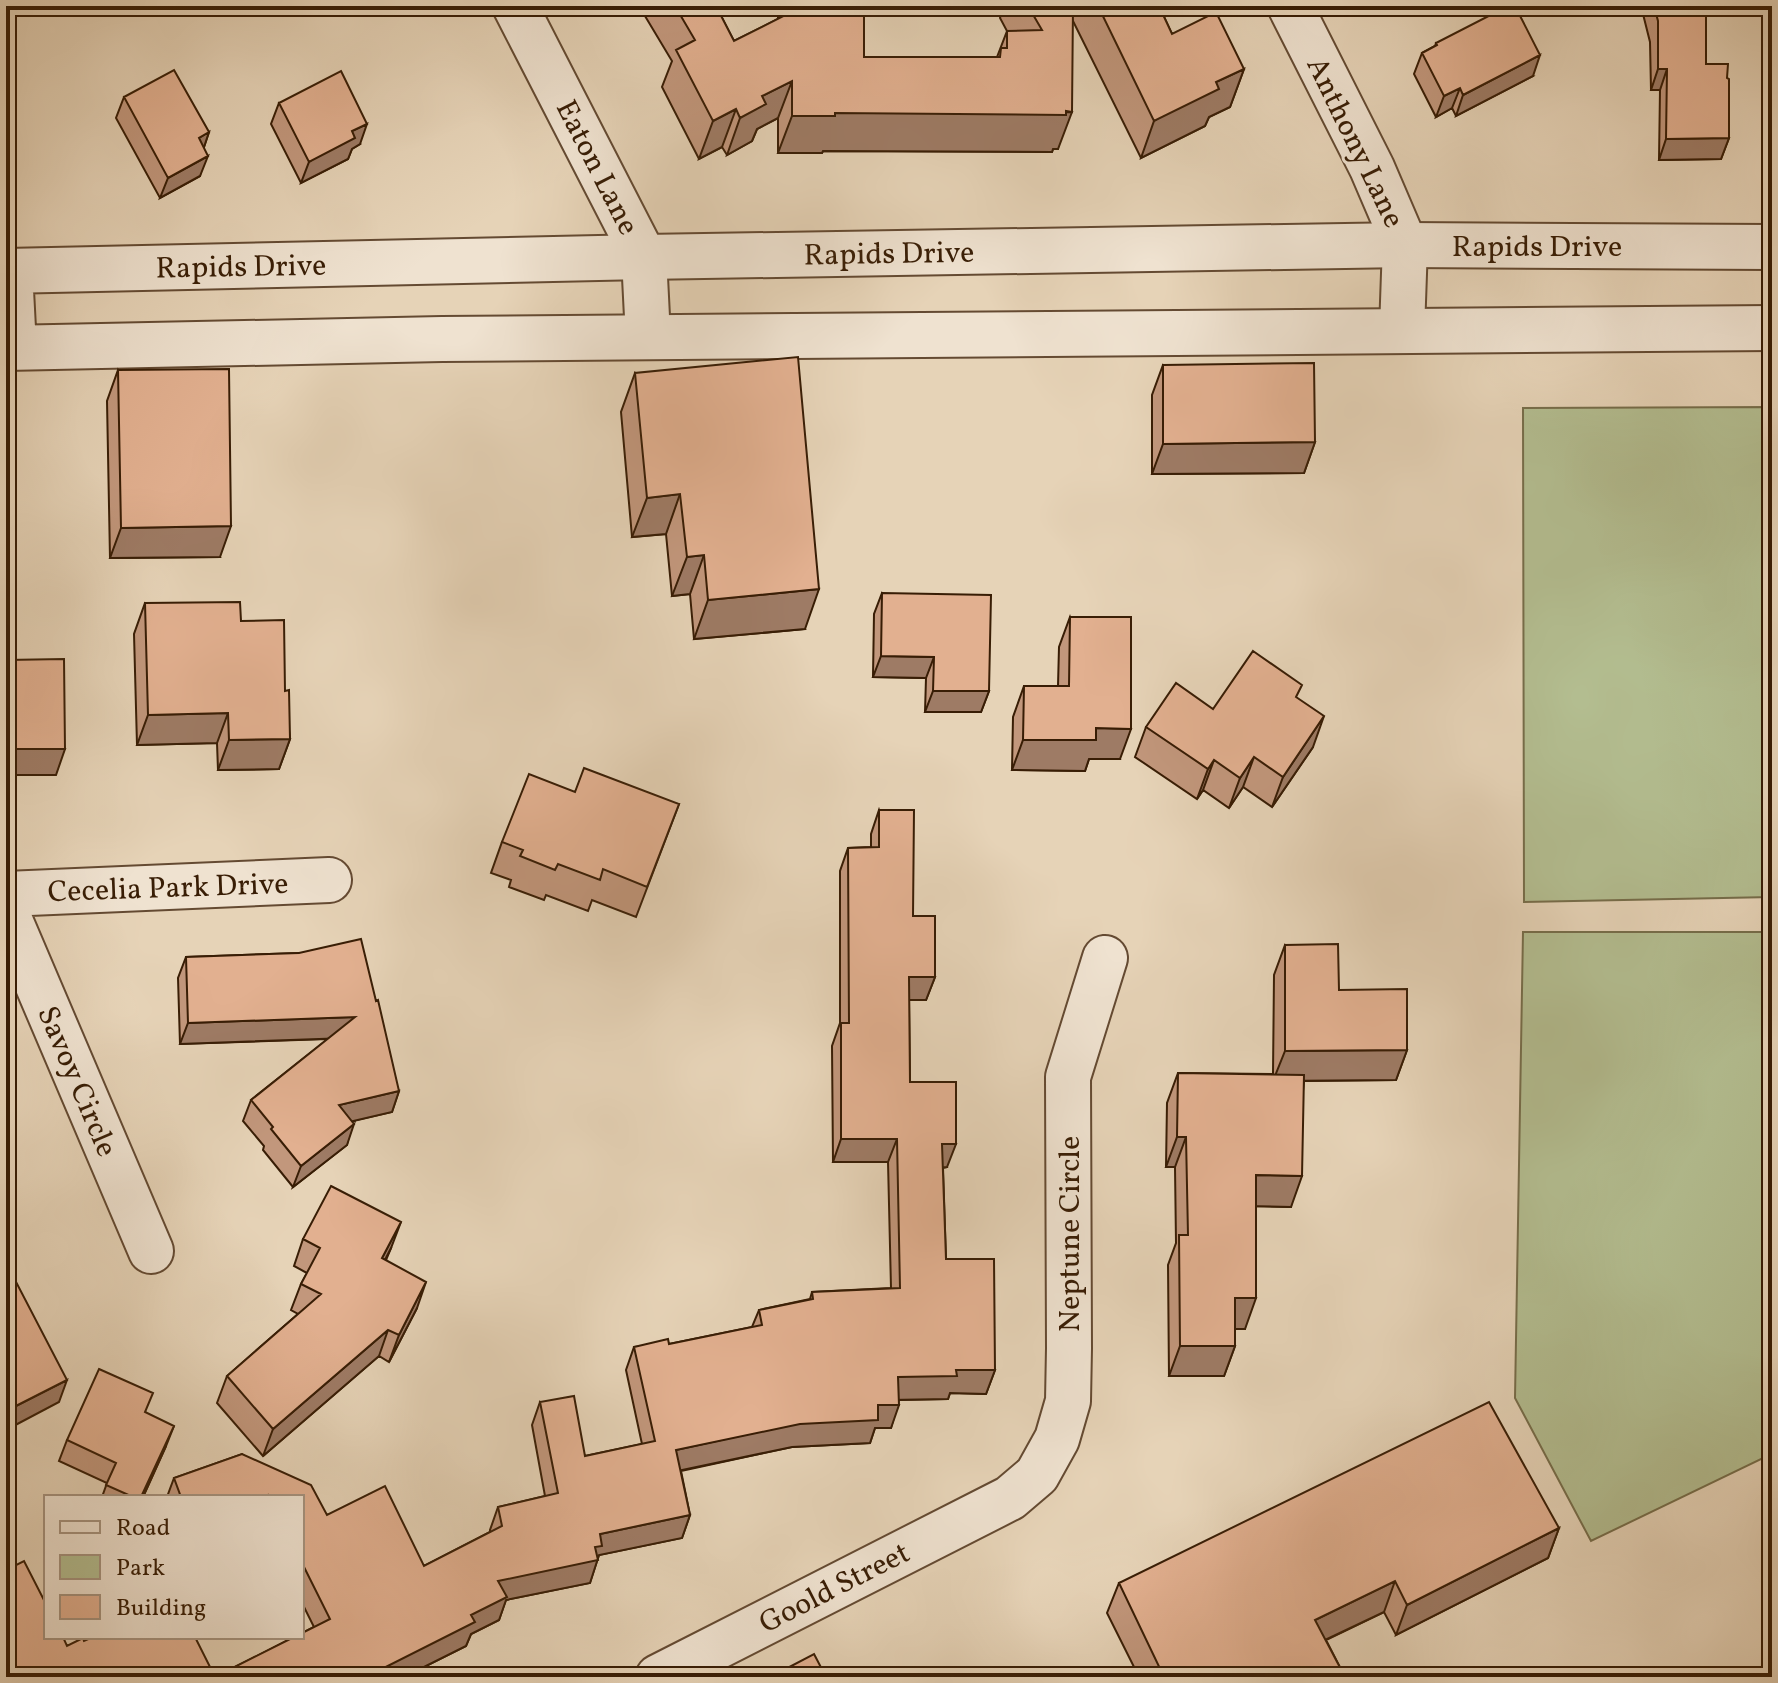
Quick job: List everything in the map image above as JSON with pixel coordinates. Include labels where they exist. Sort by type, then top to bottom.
[{"type":"street","name":"Eaton Lane","points":[[515,6],[644,257],[648,337]]},
{"type":"street","name":"Anthony Lane","points":[[1290,6],[1372,168],[1405,245],[1402,330]]},
{"type":"street","name":"Rapids Drive","points":[[8,271],[1405,245],[1772,247]]},
{"type":"street","points":[[8,271],[10,348],[428,339],[1772,328]]},
{"type":"street","name":"Cecelia Park Drive","points":[[6,894],[329,880]]},
{"type":"street","name":"Savoy Circle","points":[[6,911],[151,1251]]},
{"type":"street","name":"Neptune Circle","points":[[1010,1498],[1037,1475],[1057,1439],[1068,1401],[1068,1077],[1105,958]]},
{"type":"street","name":"Goold Street","points":[[658,1677],[1010,1498]]},
{"type":"green space","points":[[1772,407],[1772,897],[1524,902],[1523,408]]},
{"type":"green space","points":[[1523,932],[1772,932],[1772,1474],[1763,1458],[1591,1541],[1515,1398]]},
{"type":"building","points":[[675,6],[716,6],[734,41],[803,6],[862,6],[864,57],[1000,57],[1001,48],[1007,48],[1007,31],[1042,30],[1028,6],[1073,6],[1072,112],[1066,111],[1066,115],[835,113],[835,116],[792,116],[792,81],[762,96],[766,104],[740,118],[736,109],[713,121],[676,50],[695,40]]},
{"type":"building","points":[[1098,6],[1159,6],[1172,34],[1216,12],[1244,69],[1216,82],[1219,89],[1154,121]]},
{"type":"building","points":[[1508,6],[1515,6],[1540,55],[1463,95],[1460,88],[1444,96],[1422,53]]},
{"type":"building","points":[[1654,6],[1706,6],[1706,64],[1728,64],[1729,138],[1666,139],[1667,69],[1658,69],[1658,21]]},
{"type":"building","points":[[174,70],[209,132],[199,138],[208,156],[168,178],[124,97]]},
{"type":"building","points":[[341,71],[367,124],[352,131],[355,138],[309,162],[279,103]]},
{"type":"building","points":[[798,357],[819,589],[708,600],[704,555],[687,557],[680,494],[647,498],[635,373]]},
{"type":"building","points":[[1314,363],[1315,442],[1163,444],[1163,365]]},
{"type":"building","points":[[229,369],[231,526],[121,528],[118,370]]},
{"type":"building","points":[[882,593],[991,595],[989,691],[933,691],[934,657],[881,656]]},
{"type":"building","points":[[240,602],[241,621],[284,620],[285,691],[289,690],[290,739],[229,740],[228,713],[148,715],[145,603]]},
{"type":"building","points":[[1070,617],[1131,617],[1131,729],[1096,728],[1096,740],[1023,740],[1024,686],[1069,686]]},
{"type":"building","points":[[1253,651],[1302,685],[1296,697],[1324,716],[1283,777],[1254,757],[1240,778],[1214,760],[1208,769],[1146,727],[1176,683],[1213,709]]},
{"type":"building","points":[[64,659],[65,749],[6,749],[6,660]]},
{"type":"building","points":[[584,768],[679,804],[647,887],[603,869],[600,880],[558,864],[555,870],[520,856],[523,850],[502,842],[529,774],[575,792]]},
{"type":"building","points":[[879,810],[914,810],[913,916],[935,916],[935,977],[909,977],[910,1082],[956,1082],[956,1144],[942,1144],[946,1259],[994,1259],[995,1370],[956,1370],[957,1376],[898,1377],[899,1405],[878,1405],[878,1420],[800,1424],[676,1450],[690,1515],[600,1534],[602,1546],[595,1547],[598,1560],[498,1581],[507,1597],[471,1615],[475,1622],[366,1677],[215,1677],[290,1639],[304,1639],[304,1632],[330,1619],[304,1567],[304,1495],[180,1495],[174,1478],[242,1454],[311,1485],[327,1515],[385,1486],[424,1566],[502,1526],[498,1507],[558,1493],[540,1402],[574,1396],[585,1456],[655,1441],[634,1347],[668,1339],[669,1344],[762,1325],[759,1310],[813,1299],[812,1292],[900,1288],[897,1139],[841,1139],[841,1023],[849,1023],[848,848],[879,847]]},
{"type":"building","points":[[361,939],[399,1091],[339,1105],[354,1124],[301,1166],[251,1100],[355,1017],[188,1023],[186,957],[299,953]]},
{"type":"building","points":[[1338,944],[1339,990],[1407,989],[1407,1050],[1285,1051],[1285,945]]},
{"type":"building","points":[[1178,1073],[1304,1075],[1302,1176],[1256,1175],[1256,1298],[1235,1298],[1235,1346],[1180,1346],[1179,1235],[1188,1235],[1186,1137],[1177,1137]]},
{"type":"building","points":[[6,1157],[14,1218],[8,1219],[15,1280],[67,1380],[6,1411]]},
{"type":"building","points":[[331,1186],[401,1222],[382,1258],[426,1282],[399,1335],[388,1330],[273,1429],[227,1376],[321,1294],[301,1284],[320,1248],[303,1239]]},
{"type":"building","points":[[99,1369],[153,1393],[145,1412],[174,1426],[142,1495],[128,1495],[106,1485],[116,1463],[67,1440]]},
{"type":"building","points":[[1489,1402],[1559,1528],[1407,1605],[1395,1581],[1315,1620],[1345,1677],[1164,1677],[1119,1583]]},
{"type":"building","points":[[24,1561],[44,1600],[44,1639],[64,1639],[67,1646],[81,1639],[196,1639],[215,1677],[6,1677],[6,1570]]},
{"type":"building","points":[[814,1654],[826,1677],[775,1677],[774,1675]]}]
